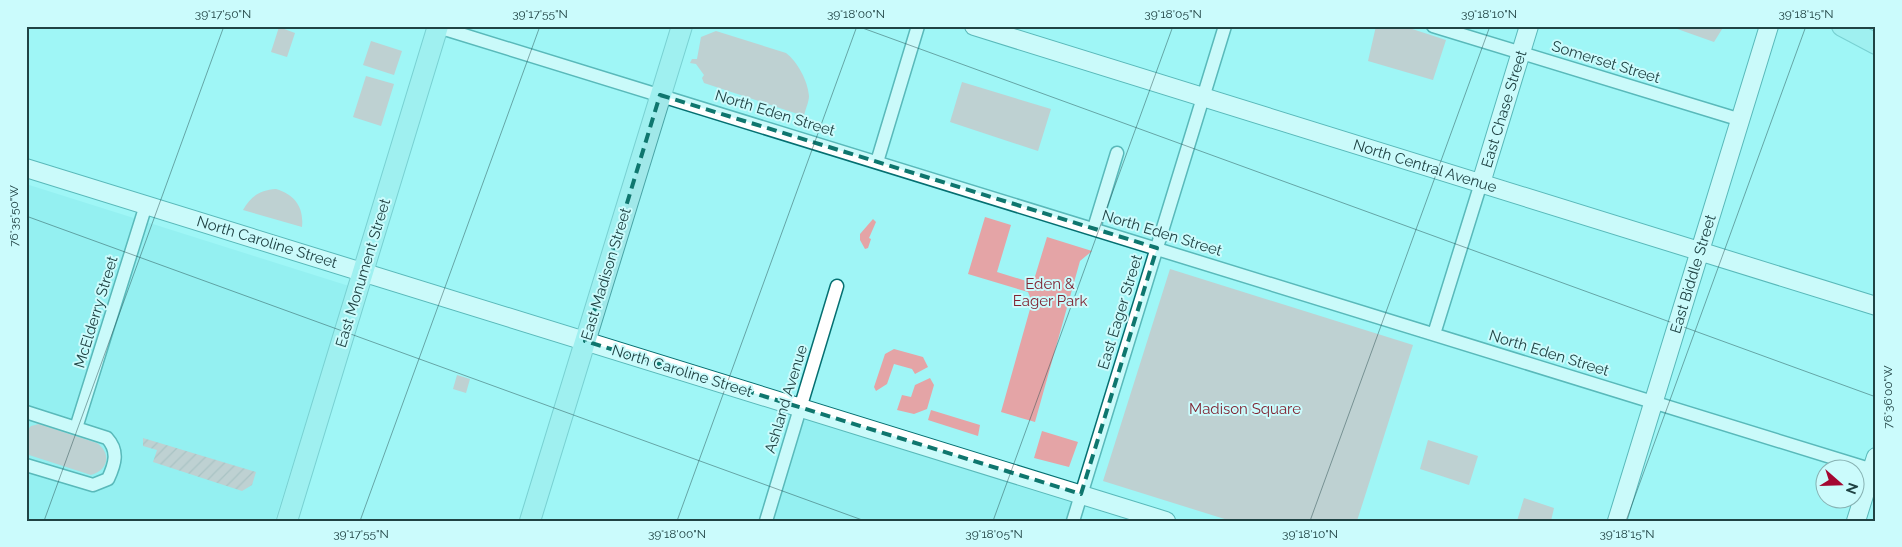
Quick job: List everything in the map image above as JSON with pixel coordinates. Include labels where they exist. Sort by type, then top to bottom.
[{"type":"main road","name":"East Madison Street","points":[[530,521],[682,26]]},
{"type":"main road","points":[[1842,26],[1876,44]]},
{"type":"main road","name":"East Monument Street","points":[[287,521],[438,27]]},
{"type":"street","points":[[877,162],[918,26]]},
{"type":"street","name":"North Central Avenue","points":[[974,26],[1876,306]]},
{"type":"street","name":"East Eager Street","points":[[1073,521],[1225,26]]},
{"type":"street","name":"Somerset Street","points":[[1433,26],[1741,120]]},
{"type":"street","name":"East Chase Street","points":[[1434,334],[1529,26]]},
{"type":"street","name":"East Biddle Street","points":[[1617,521],[1769,26]]},
{"type":"street","name":"North Eden Street","points":[[438,27],[1654,402],[1874,466]]},
{"type":"street","points":[[1094,228],[1117,153]]},
{"type":"street","name":"North Caroline Street","points":[[26,168],[1166,521]]},
{"type":"street","name":"McElderry Street","points":[[76,428],[146,205]]},
{"type":"street","name":"Ashland Avenue","points":[[766,521],[837,286]]},
{"type":"street","points":[[26,412],[107,438],[114,446],[115,457],[108,479],[93,485],[26,465]]},
{"type":"street","points":[[1856,521],[1874,466]]},
{"type":"highlighted area","points":[[660,95],[1157,248],[1081,494],[585,341]]},
{"type":"shaded area","points":[[26,184],[349,286],[275,521],[26,521]]},
{"type":"shaded area","points":[[804,408],[1081,494],[1072,521],[767,521]]},
{"type":"green space","points":[[1376,26],[1403,26],[1446,40],[1433,80],[1368,61]]},
{"type":"green space","points":[[1669,26],[1724,26],[1714,42]]},
{"type":"green space","points":[[279,27],[295,33],[287,57],[271,52]]},
{"type":"green space","points":[[716,31],[786,53],[794,61],[807,84],[809,98],[804,116],[704,83],[702,78],[704,75],[696,64],[690,63],[692,59],[697,59],[701,37]]},
{"type":"green space","points":[[371,41],[402,51],[394,75],[363,65]]},
{"type":"green space","points":[[366,76],[394,84],[381,126],[353,117]]},
{"type":"green space","points":[[962,82],[1051,109],[1038,151],[950,122]]},
{"type":"green space","points":[[276,189],[293,198],[297,203],[300,208],[302,227],[243,210],[256,195]]},
{"type":"green space","name":"Eden & Eager Park","points":[[985,217],[1011,225],[997,272],[1033,283],[1047,237],[1092,251],[1080,261],[1035,422],[1001,412],[1032,302],[1028,292],[968,274]]},
{"type":"green space","points":[[873,219],[876,222],[869,238],[871,239],[868,248],[865,249],[860,240],[860,234]]},
{"type":"green space","name":"Madison Square","points":[[1170,269],[1413,345],[1357,521],[1231,521],[1103,481]]},
{"type":"green space","points":[[894,349],[923,357],[928,367],[915,374],[912,369],[894,364],[887,384],[876,391],[874,387],[885,354]]},
{"type":"green space","points":[[457,375],[470,379],[466,393],[453,389]]},
{"type":"green space","points":[[930,378],[934,385],[927,409],[914,414],[897,410],[902,395],[911,397],[915,385]]},
{"type":"green space","points":[[931,410],[980,425],[978,436],[928,420]]},
{"type":"green space","points":[[39,424],[97,443],[105,452],[106,461],[104,466],[97,473],[91,475],[29,455],[26,453],[26,431],[31,426]]},
{"type":"green space","points":[[1042,431],[1078,442],[1069,467],[1034,458]]},
{"type":"green space","points":[[143,438],[256,472],[252,485],[242,491],[153,462],[157,450],[143,446]]},
{"type":"green space","points":[[1428,440],[1478,456],[1469,485],[1420,469]]},
{"type":"green space","points":[[1524,498],[1554,508],[1551,521],[1517,521]]}]
